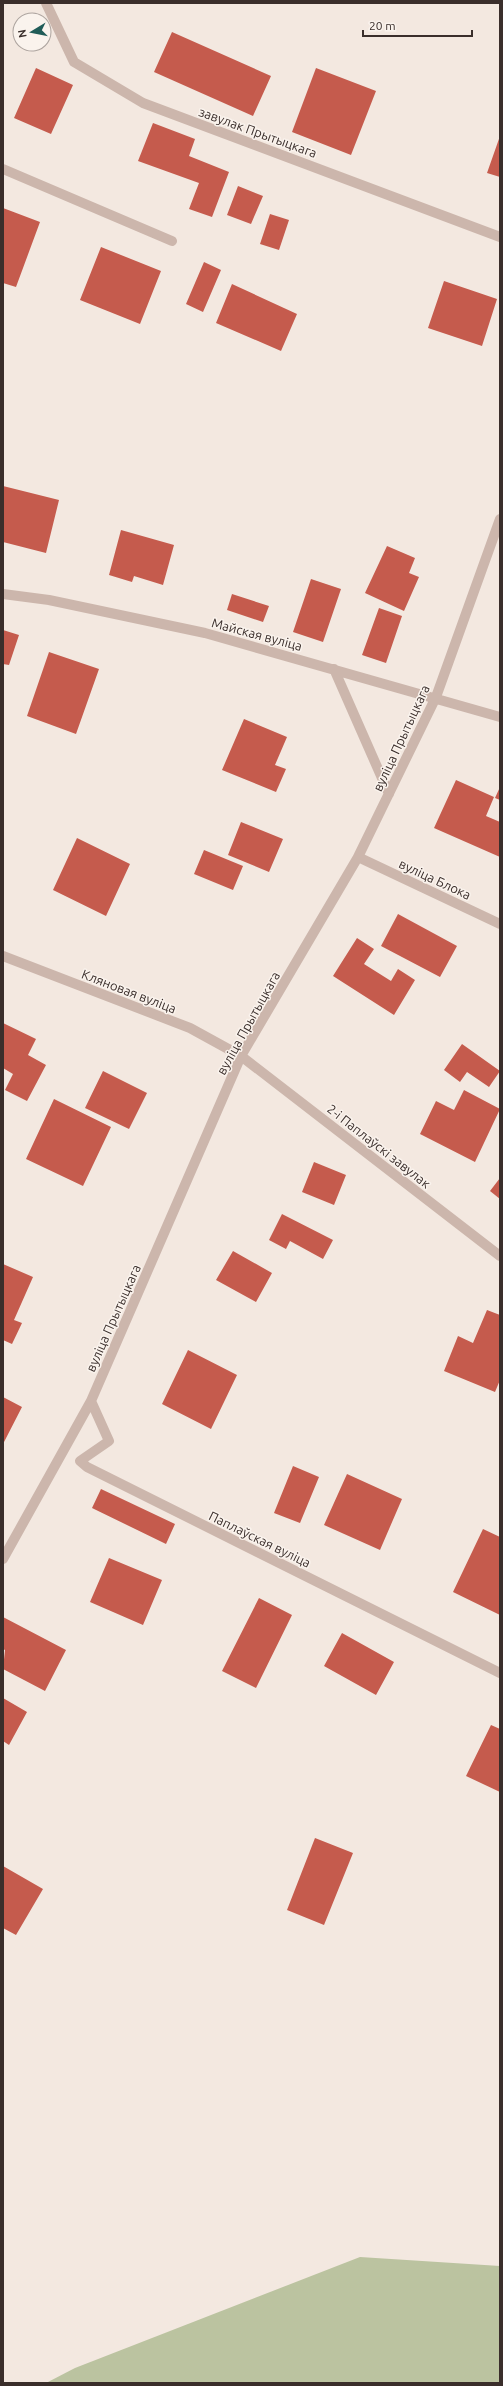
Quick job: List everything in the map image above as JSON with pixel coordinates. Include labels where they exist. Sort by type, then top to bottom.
[{"type":"street","name":"завулак Прытыцкага","points":[[46,3],[74,62],[143,103],[500,237]]},
{"type":"street","points":[[3,169],[172,241]]},
{"type":"street","name":"вуліца Прытыцкага","points":[[3,1559],[91,1401],[241,1056],[358,857],[436,697],[500,519]]},
{"type":"street","name":"Майская вуліца","points":[[3,594],[49,600],[205,633],[436,697],[500,717]]},
{"type":"street","points":[[334,669],[389,794]]},
{"type":"street","name":"вуліца Блока","points":[[358,857],[500,924]]},
{"type":"street","name":"Кляновая вуліца","points":[[3,956],[190,1028],[241,1056]]},
{"type":"street","name":"2-і Паплаўскі завулак","points":[[241,1056],[500,1256]]},
{"type":"street","name":"Паплаўская вуліца","points":[[91,1401],[109,1441],[80,1461],[87,1467],[500,1673]]},
{"type":"green space","points":[[360,2257],[500,2266],[500,2383],[46,2383],[75,2368]]},
{"type":"building","points":[[172,32],[271,76],[253,116],[154,72]]},
{"type":"building","points":[[36,68],[73,85],[51,134],[14,118]]},
{"type":"building","points":[[316,68],[376,91],[351,155],[292,132]]},
{"type":"building","points":[[153,123],[195,139],[189,156],[229,172],[212,217],[189,209],[199,183],[138,161]]},
{"type":"building","points":[[500,136],[500,177],[487,173]]},
{"type":"building","points":[[238,186],[263,196],[251,224],[227,215]]},
{"type":"building","points":[[3,208],[40,222],[16,287],[3,283]]},
{"type":"building","points":[[270,214],[289,220],[279,250],[260,244]]},
{"type":"building","points":[[101,247],[161,271],[140,324],[80,300]]},
{"type":"building","points":[[204,262],[221,270],[203,312],[186,304]]},
{"type":"building","points":[[444,281],[497,299],[482,346],[428,328]]},
{"type":"building","points":[[232,284],[297,314],[281,351],[216,323]]},
{"type":"building","points":[[3,486],[59,500],[46,553],[3,542]]},
{"type":"building","points":[[121,530],[174,545],[163,585],[134,576],[132,582],[109,575]]},
{"type":"building","points":[[387,546],[415,558],[409,573],[419,577],[404,611],[365,593]]},
{"type":"building","points":[[311,579],[341,589],[323,642],[293,632]]},
{"type":"building","points":[[232,594],[269,606],[263,622],[227,610]]},
{"type":"building","points":[[379,608],[402,616],[386,663],[362,655]]},
{"type":"building","points":[[3,630],[19,635],[9,665],[3,664]]},
{"type":"building","points":[[49,652],[99,669],[76,734],[27,716]]},
{"type":"building","points":[[244,719],[287,737],[275,765],[286,769],[276,792],[222,770]]},
{"type":"building","points":[[456,780],[494,797],[486,816],[500,822],[500,857],[434,828]]},
{"type":"building","points":[[500,787],[500,800],[495,798]]},
{"type":"building","points":[[241,822],[283,839],[269,872],[228,855]]},
{"type":"building","points":[[77,838],[130,864],[106,916],[53,890]]},
{"type":"building","points":[[204,850],[243,866],[233,890],[194,874]]},
{"type":"building","points":[[398,914],[457,946],[440,977],[381,946]]},
{"type":"building","points":[[357,938],[374,949],[364,964],[391,981],[398,969],[415,980],[394,1015],[333,976]]},
{"type":"building","points":[[3,1023],[36,1039],[28,1055],[46,1065],[27,1101],[5,1090],[13,1074],[3,1068]]},
{"type":"building","points":[[462,1044],[500,1071],[489,1087],[467,1072],[460,1082],[444,1070]]},
{"type":"building","points":[[103,1071],[147,1093],[129,1129],[85,1108]]},
{"type":"building","points":[[464,1090],[500,1109],[475,1162],[420,1134],[436,1101],[454,1110]]},
{"type":"building","points":[[54,1099],[111,1127],[83,1186],[26,1159]]},
{"type":"building","points":[[314,1162],[346,1175],[334,1205],[302,1192]]},
{"type":"building","points":[[500,1178],[500,1199],[490,1191]]},
{"type":"building","points":[[282,1214],[333,1240],[323,1259],[290,1241],[286,1249],[269,1240]]},
{"type":"building","points":[[233,1251],[272,1273],[256,1302],[216,1280]]},
{"type":"building","points":[[3,1264],[33,1277],[14,1320],[22,1323],[12,1344],[3,1340]]},
{"type":"building","points":[[487,1310],[500,1315],[500,1380],[495,1392],[444,1371],[458,1336],[473,1343]]},
{"type":"building","points":[[188,1350],[237,1375],[211,1429],[162,1404]]},
{"type":"building","points":[[3,1397],[22,1407],[3,1444]]},
{"type":"building","points":[[293,1466],[319,1477],[300,1523],[274,1513]]},
{"type":"building","points":[[347,1474],[402,1499],[380,1550],[324,1525]]},
{"type":"building","points":[[101,1489],[175,1524],[166,1544],[92,1508]]},
{"type":"building","points":[[483,1529],[500,1537],[500,1615],[453,1592]]},
{"type":"building","points":[[109,1558],[162,1580],[143,1625],[90,1602]]},
{"type":"building","points":[[259,1598],[292,1615],[256,1688],[222,1671]]},
{"type":"building","points":[[3,1617],[66,1650],[45,1691],[3,1669],[5,1650],[3,1649]]},
{"type":"building","points":[[342,1633],[394,1662],[376,1695],[324,1666]]},
{"type":"building","points":[[3,1698],[27,1712],[9,1745],[3,1741]]},
{"type":"building","points":[[491,1725],[500,1729],[500,1792],[466,1776]]},
{"type":"building","points":[[315,1838],[353,1853],[324,1925],[287,1910]]},
{"type":"building","points":[[3,1866],[43,1889],[16,1935],[3,1928]]}]
